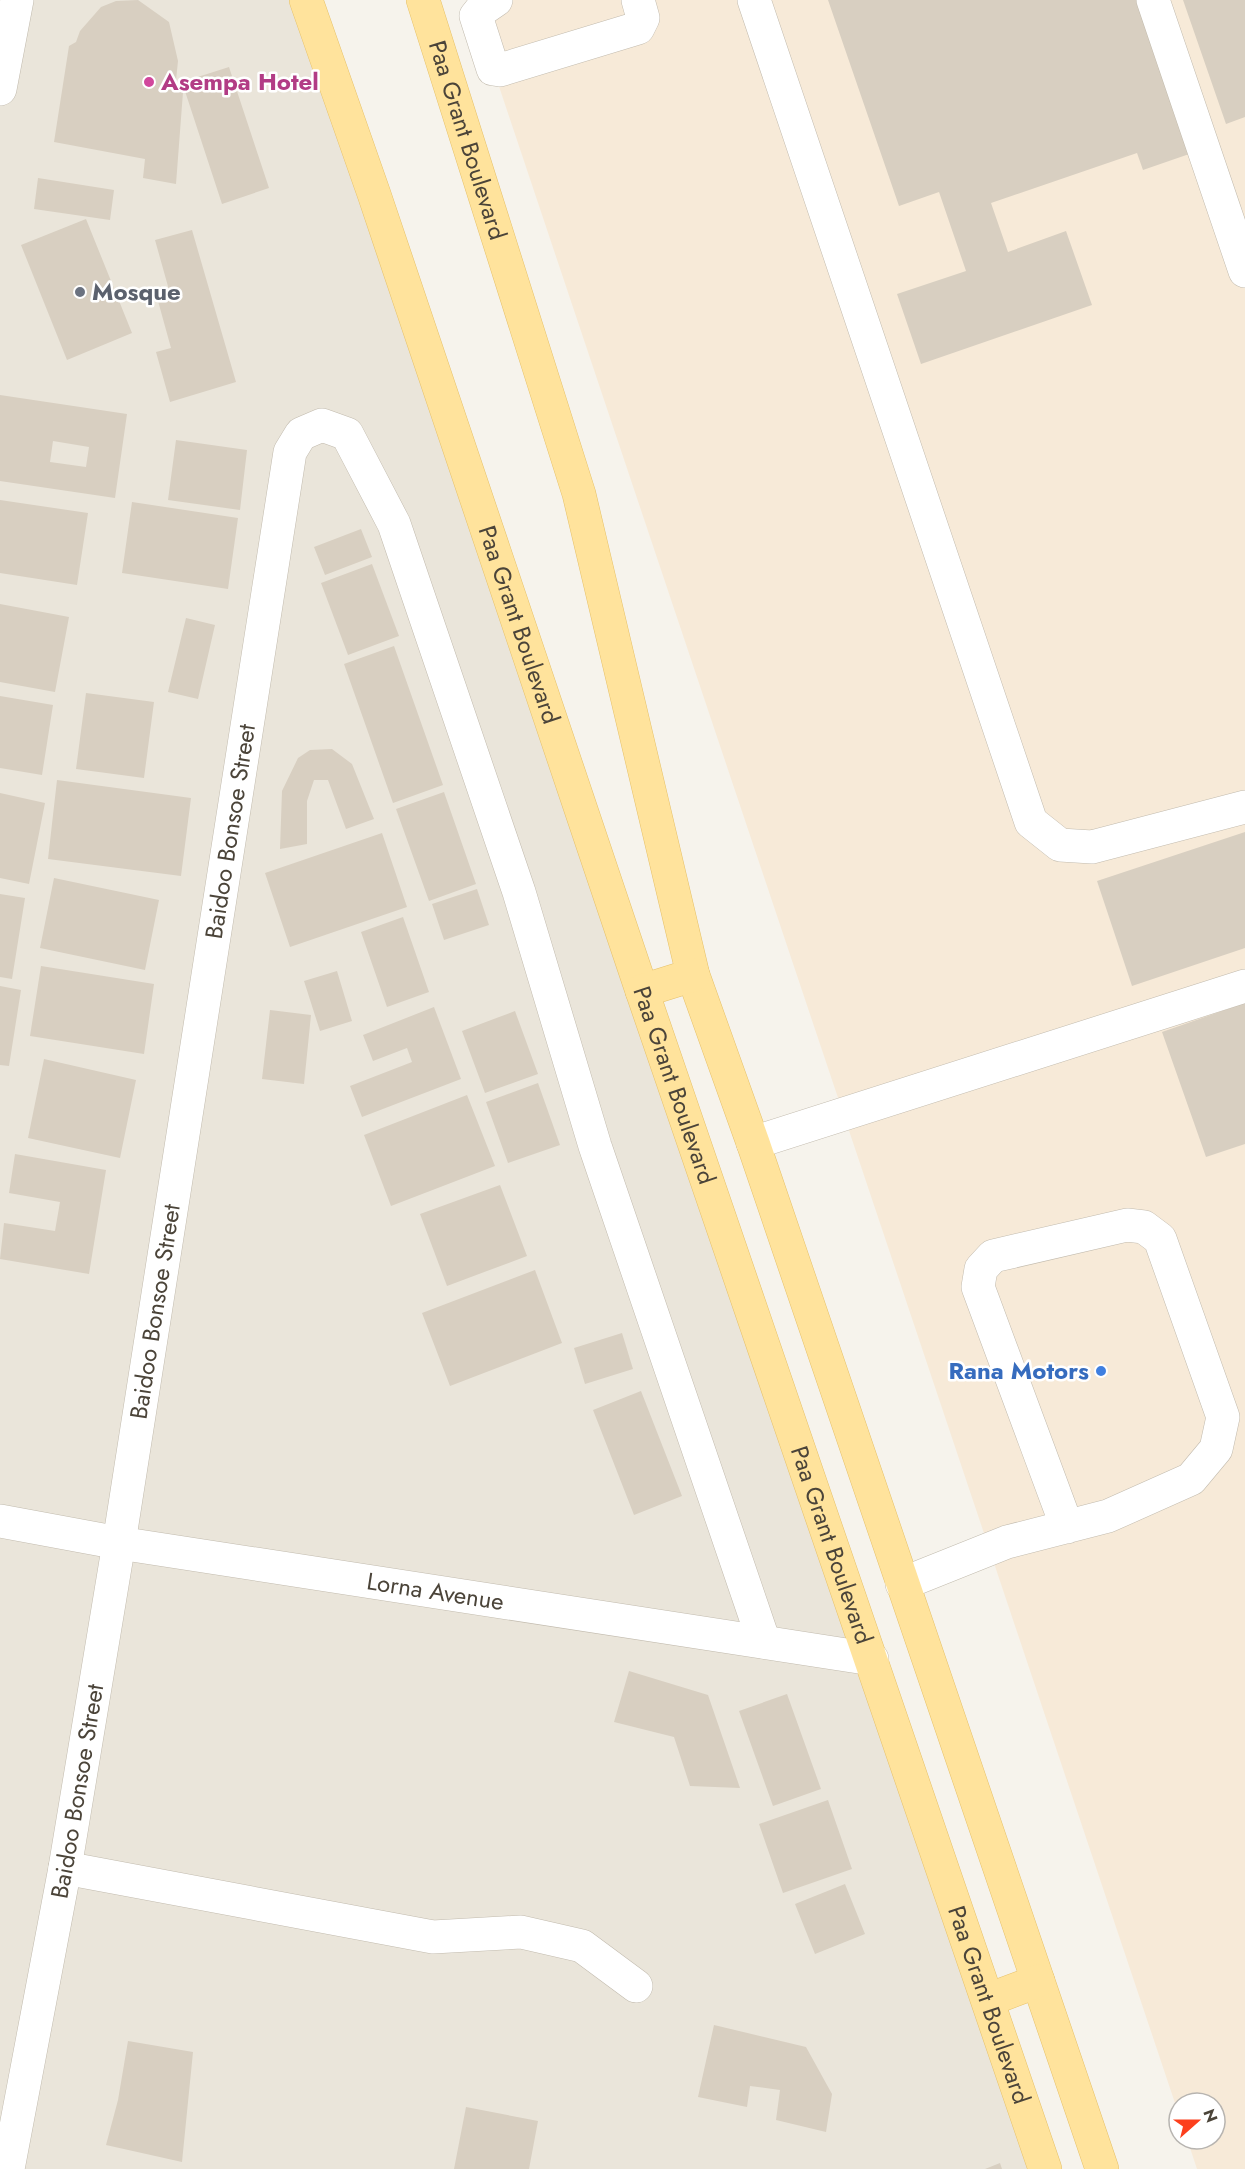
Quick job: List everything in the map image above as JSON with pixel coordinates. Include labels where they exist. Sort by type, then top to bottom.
[{"type":"main road","name":"Paa Grant Boulevard","points":[[306,0],[1045,2169]]},
{"type":"main road","name":"Paa Grant Boulevard","points":[[423,0],[579,494],[693,975],[753,1143],[1102,2169]]},
{"type":"main road","points":[[642,991],[693,975]]},
{"type":"main road","points":[[988,2000],[1038,1981]]},
{"type":"street","points":[[0,89],[4,48],[17,0]]},
{"type":"street","points":[[496,0],[480,10],[476,16],[493,69],[500,70],[638,28],[643,18],[638,0]]},
{"type":"street","points":[[754,0],[1031,822],[1060,845],[1092,848],[1245,807]]},
{"type":"street","points":[[1154,0],[1245,271]]},
{"type":"street","name":"Baidoo Bonsoe Street","points":[[9,2169],[64,1868],[119,1543],[290,452],[301,434],[322,425],[347,434],[394,524],[519,892],[595,1146],[764,1642]]},
{"type":"street","points":[[753,1143],[1245,986]]},
{"type":"street","points":[[902,1584],[1007,1542],[1067,1527],[1108,1516],[1191,1479],[1216,1449],[1223,1417],[1160,1239],[1144,1227],[1127,1225],[993,1256],[981,1269],[978,1287],[1067,1527]]},
{"type":"street","name":"Lorna Avenue","points":[[0,1521],[119,1543],[872,1659]]},
{"type":"street","points":[[64,1868],[433,1937],[521,1932],[582,1946],[636,1986]]},
{"type":"shaded area","points":[[0,0],[306,0],[1052,2169],[0,2169]]},
{"type":"shaded area","points":[[470,0],[1245,0],[1245,2169],[1197,2169],[1191,2151],[1227,2151],[1227,2091],[1171,2091]]},
{"type":"building","points":[[138,0],[169,22],[178,61],[175,90],[183,92],[176,184],[143,178],[145,159],[54,142],[69,46],[76,42],[80,31],[101,7],[116,1]]},
{"type":"building","points":[[828,0],[1142,0],[1195,152],[1143,170],[1137,153],[991,203],[1008,252],[1066,231],[1092,305],[921,364],[897,294],[966,271],[939,192],[899,206]]},
{"type":"building","points":[[1183,0],[1245,0],[1245,117],[1226,124]]},
{"type":"building","points":[[229,67],[269,188],[222,204],[182,82]]},
{"type":"building","points":[[38,178],[114,190],[110,220],[34,209]]},
{"type":"building","points":[[86,219],[132,333],[67,360],[21,245]]},
{"type":"building","points":[[192,230],[236,382],[170,402],[156,352],[171,348],[158,301],[171,297],[155,240]]},
{"type":"building","points":[[0,395],[127,414],[115,498],[0,481]],"holes":[[[53,441],[89,447],[86,467],[50,462]]]},
{"type":"building","points":[[176,440],[247,450],[240,510],[168,500]]},
{"type":"building","points":[[0,500],[88,513],[77,585],[0,573]]},
{"type":"building","points":[[132,502],[238,518],[228,589],[122,573]]},
{"type":"building","points":[[361,529],[372,557],[325,575],[314,547]]},
{"type":"building","points":[[372,564],[399,636],[348,655],[321,583]]},
{"type":"building","points":[[0,604],[69,617],[55,692],[0,682]]},
{"type":"building","points":[[186,618],[215,625],[198,699],[168,692]]},
{"type":"building","points":[[394,646],[443,785],[393,803],[344,664]]},
{"type":"building","points":[[86,693],[154,702],[144,778],[76,769]]},
{"type":"building","points":[[0,696],[53,705],[42,775],[0,768]]},
{"type":"building","points":[[332,749],[352,764],[374,819],[346,829],[328,780],[314,780],[307,801],[307,844],[280,849],[282,791],[298,758],[310,750]]},
{"type":"building","points":[[57,780],[191,798],[181,876],[48,859]]},
{"type":"building","points":[[444,792],[476,884],[429,901],[396,809]]},
{"type":"building","points":[[0,793],[45,803],[29,884],[0,878]]},
{"type":"building","points":[[1245,832],[1245,948],[1132,986],[1097,881]]},
{"type":"building","points":[[382,833],[407,907],[290,947],[265,873]]},
{"type":"building","points":[[54,878],[159,900],[145,970],[40,948]]},
{"type":"building","points":[[477,889],[489,925],[444,940],[432,904]]},
{"type":"building","points":[[0,894],[25,898],[12,979],[0,977]]},
{"type":"building","points":[[403,917],[429,992],[387,1007],[361,932]]},
{"type":"building","points":[[41,966],[154,984],[144,1054],[30,1036]]},
{"type":"building","points":[[337,971],[352,1021],[320,1031],[304,981]]},
{"type":"building","points":[[0,986],[21,990],[9,1066],[0,1065]]},
{"type":"building","points":[[1245,1003],[1245,1144],[1206,1157],[1162,1032]]},
{"type":"building","points":[[434,1007],[461,1079],[362,1117],[350,1086],[412,1062],[407,1048],[373,1061],[363,1035]]},
{"type":"building","points":[[270,1010],[311,1015],[304,1084],[262,1079]]},
{"type":"building","points":[[515,1011],[538,1074],[485,1093],[462,1031]]},
{"type":"building","points":[[44,1059],[136,1080],[120,1158],[28,1138]]},
{"type":"building","points":[[538,1083],[560,1145],[508,1163],[486,1102]]},
{"type":"building","points":[[467,1095],[495,1166],[391,1206],[364,1135]]},
{"type":"building","points":[[15,1154],[106,1170],[89,1274],[0,1259],[4,1223],[55,1231],[60,1202],[9,1193]]},
{"type":"building","points":[[500,1185],[527,1256],[447,1286],[420,1214]]},
{"type":"building","points":[[535,1270],[562,1343],[450,1386],[422,1313]]},
{"type":"building","points":[[622,1333],[633,1369],[585,1384],[574,1348]]},
{"type":"building","points":[[641,1391],[682,1496],[634,1515],[593,1410]]},
{"type":"building","points":[[629,1671],[708,1695],[740,1788],[690,1786],[674,1737],[614,1722]]},
{"type":"building","points":[[787,1694],[821,1789],[773,1806],[739,1711]]},
{"type":"building","points":[[828,1800],[852,1869],[783,1893],[759,1824]]},
{"type":"building","points":[[845,1884],[865,1934],[815,1954],[795,1904]]},
{"type":"building","points":[[714,2025],[806,2047],[832,2094],[826,2132],[776,2120],[780,2090],[750,2086],[747,2107],[698,2097]]},
{"type":"building","points":[[128,2041],[193,2052],[182,2162],[106,2145],[118,2100]]},
{"type":"building","points":[[466,2107],[538,2121],[529,2169],[454,2169]]},
{"type":"building","points":[[1000,2163],[1002,2169],[985,2169]]},
{"type":"place","name":"Asempa Hotel","points":[[149,82]]},
{"type":"place","name":"Mosque","points":[[80,292]]},
{"type":"place","name":"Rana Motors","points":[[1101,1371]]}]
